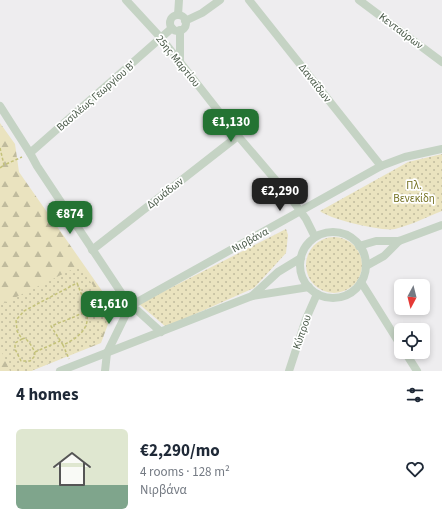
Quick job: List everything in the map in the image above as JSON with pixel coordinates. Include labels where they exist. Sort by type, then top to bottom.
[{"type":"street","name":"25ης Μαρτίου","points":[[126,0],[161,38],[238,136],[301,212],[315,237]]},
{"type":"street","points":[[176,29],[184,26],[180,0]]},
{"type":"street","points":[[180,62],[176,29],[171,19],[202,13],[220,0]]},
{"type":"street","name":"Δαναΐδων","points":[[249,0],[381,166]]},
{"type":"street","name":"Κενταύρων","points":[[359,0],[442,62]]},
{"type":"street","name":"Βασιλέως Γεωργίου Β'","points":[[30,153],[161,38],[176,29]]},
{"type":"street","points":[[0,106],[37,166],[130,306],[138,311],[161,332]]},
{"type":"street","name":"Δρυάδων","points":[[92,250],[238,136]]},
{"type":"street","name":"Νιρβάνα","points":[[130,306],[301,212],[381,166],[405,157],[442,149]]},
{"type":"street","points":[[359,246],[376,241],[399,241],[442,225]]},
{"type":"street","points":[[328,232],[336,232],[349,236],[359,246],[364,255],[366,266],[361,282],[356,289],[340,297],[332,298],[317,294],[309,287],[301,274],[301,258],[308,243],[315,237],[328,232]]},
{"type":"street","points":[[366,266],[384,256],[399,241]]},
{"type":"street","points":[[252,296],[278,272],[301,258]]},
{"type":"street","points":[[361,282],[394,335]]},
{"type":"street","points":[[60,371],[252,296],[309,287]]},
{"type":"street","name":"Κύπρου","points":[[289,371],[306,319],[317,294]]},
{"type":"street","points":[[105,371],[107,353],[130,306]]},
{"type":"street","points":[[409,359],[417,371]]},
{"type":"path","points":[[0,148],[4,165]]},
{"type":"path","points":[[0,168],[30,153]]},
{"type":"path","points":[[22,339],[17,331],[16,320],[24,311],[77,283],[86,311],[88,323],[82,334],[63,345]]},
{"type":"path","points":[[73,366],[63,345],[51,326],[74,318],[86,311]]},
{"type":"path","points":[[25,338],[28,340],[35,352],[35,356],[30,361],[21,360],[15,349],[16,343],[22,339],[25,338]]},
{"type":"path","points":[[35,352],[60,341]]},
{"type":"green space","points":[[0,123],[15,144],[19,172],[114,308],[101,343],[31,371],[0,371]]},
{"type":"green space","name":"Πλ. Βενεκίδη","points":[[442,154],[442,211],[395,229],[379,229],[334,218],[320,211],[408,162]]},
{"type":"green space","points":[[286,229],[288,235],[286,253],[254,288],[166,327],[139,304]]},
{"type":"green space","points":[[334,237],[345,239],[354,245],[360,254],[362,265],[360,276],[354,285],[345,291],[334,293],[323,291],[314,285],[308,276],[306,265],[308,254],[314,245],[323,239]]},
{"type":"green space","points":[[79,266],[111,310],[98,343],[31,371],[10,371],[0,348],[0,305]]}]
